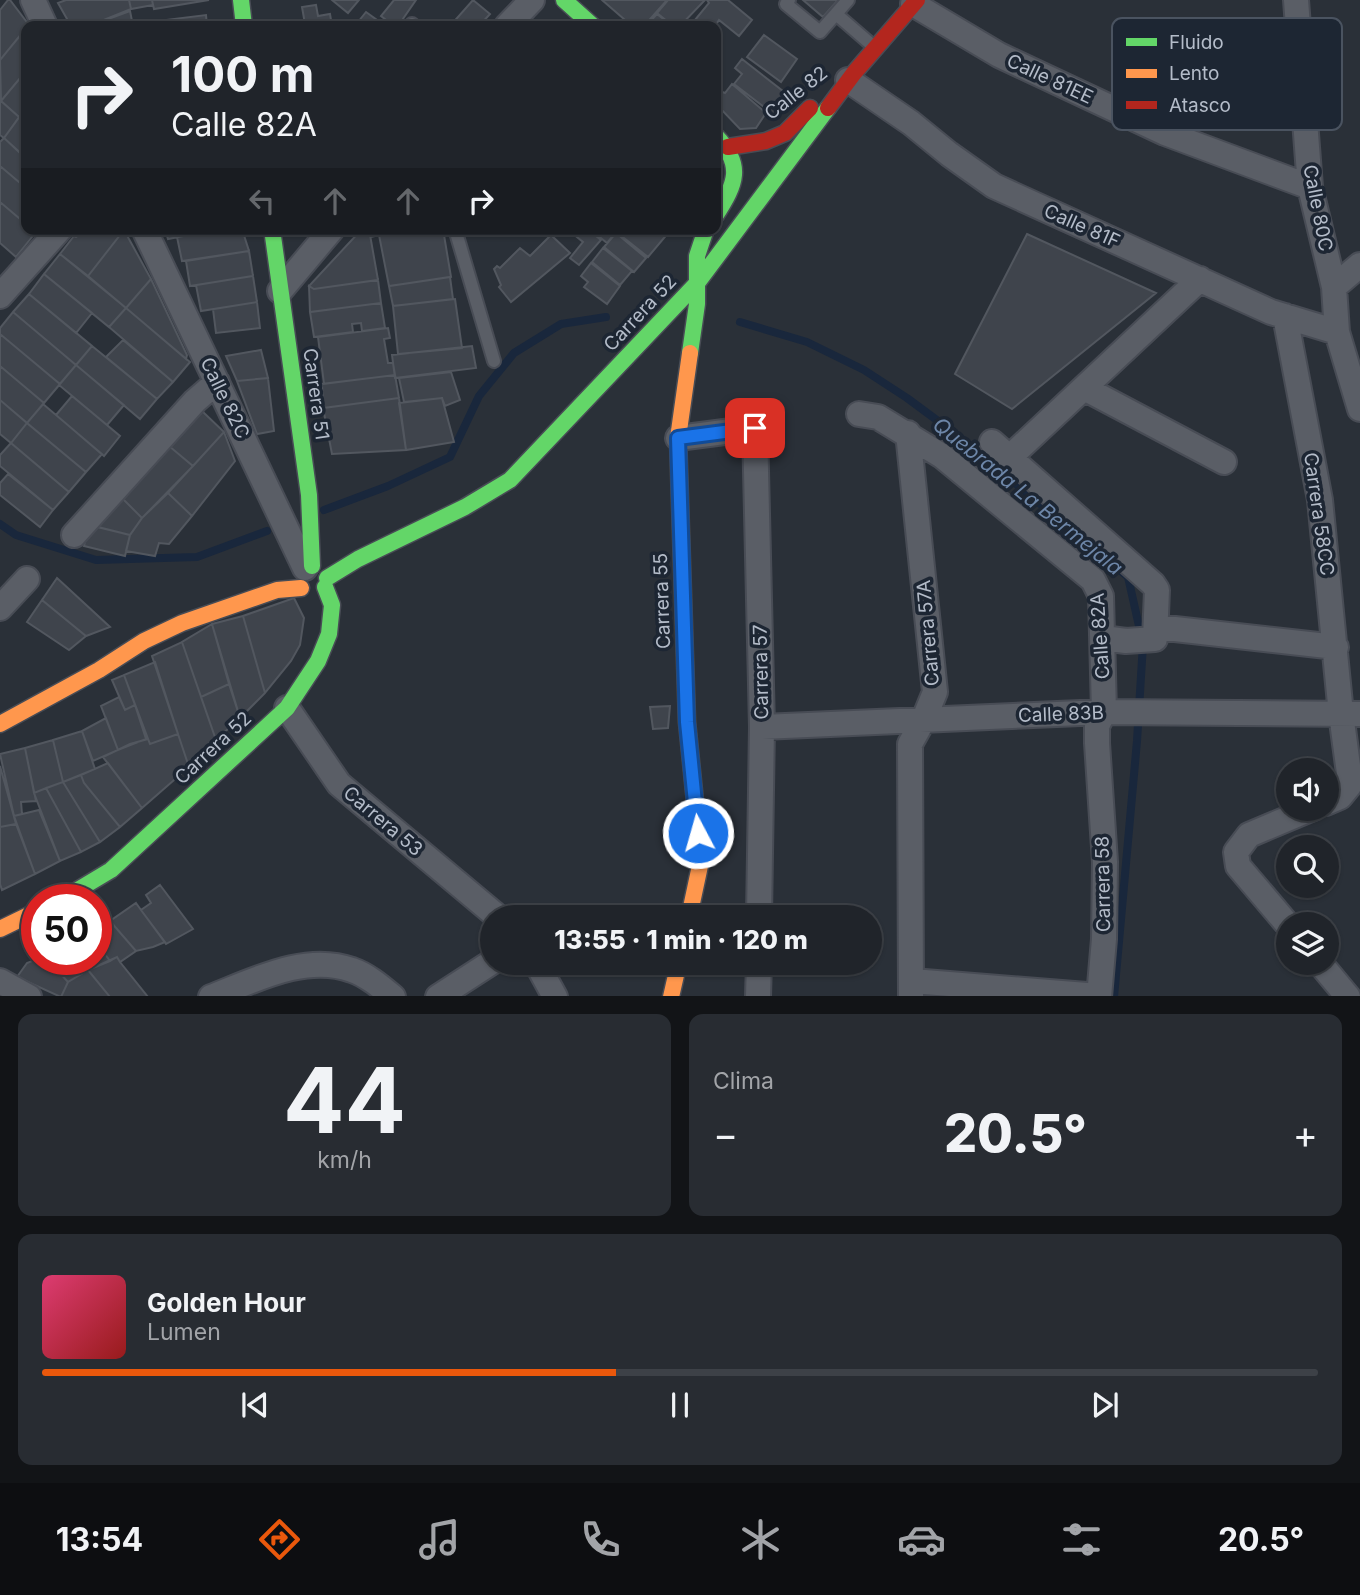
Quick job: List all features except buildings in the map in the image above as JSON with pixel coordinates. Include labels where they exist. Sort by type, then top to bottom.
[{"type":"street","points":[[33,0],[43,21]]},
{"type":"street","points":[[240,0],[243,21]]},
{"type":"street","points":[[512,21],[532,0]]},
{"type":"street","points":[[564,0],[587,21]]},
{"type":"street","name":"Calle 80C","points":[[1296,0],[1297,18]]},
{"type":"street","name":"Calle 81EE","points":[[915,2],[938,21],[999,55],[1112,108]]},
{"type":"street","name":"Carrera 52","points":[[88,884],[111,870],[287,708],[312,671],[331,626],[332,608],[314,577],[358,559],[465,507],[510,480],[698,282],[848,80],[915,2]]},
{"type":"street","name":"Calle 82","points":[[721,207],[733,187],[736,176],[722,142],[766,141],[785,133],[829,89],[848,80]]},
{"type":"street","name":"Calle 81F","points":[[848,80],[911,123],[994,186],[1285,316],[1337,332]]},
{"type":"street","name":"Calle 81EE","points":[[1158,130],[1310,187]]},
{"type":"street","name":"Calle 80C","points":[[1306,130],[1310,187],[1334,287],[1337,332],[1360,409]]},
{"type":"street","points":[[0,296],[55,235]]},
{"type":"street","name":"Calle 82C","points":[[147,235],[314,577]]},
{"type":"street","name":"Carrera 51","points":[[273,235],[309,495],[314,577]]},
{"type":"street","points":[[280,291],[327,235]]},
{"type":"street","points":[[698,282],[695,255],[703,235]]},
{"type":"street","points":[[1334,287],[1360,265]]},
{"type":"street","points":[[1156,633],[1157,590],[1153,584],[1001,449],[1084,388],[1200,279]]},
{"type":"street","name":"Carrera 55","points":[[692,905],[701,861],[687,722],[678,438],[698,282]]},
{"type":"street","name":"Carrera 58CC","points":[[1285,316],[1320,500],[1336,647],[1350,714],[1349,786],[1339,797]]},
{"type":"street","points":[[621,364],[634,357],[648,355]]},
{"type":"street","points":[[670,361],[687,375]]},
{"type":"street","points":[[74,535],[195,401],[217,383]]},
{"type":"street","points":[[1084,388],[1224,462]]},
{"type":"street","name":"Calle 82A","points":[[859,414],[878,417],[942,456],[1093,580],[1101,596],[1103,638],[1104,712],[1097,726],[1098,772]]},
{"type":"street","name":"Carrera 57","points":[[678,438],[755,428],[762,727],[760,905]]},
{"type":"street","name":"Carrera 57A","points":[[908,433],[934,692],[924,719],[910,744],[911,988]]},
{"type":"street","points":[[0,724],[99,670],[144,640],[182,623],[314,577]]},
{"type":"street","points":[[0,608],[27,579]]},
{"type":"street","points":[[1103,638],[1130,640],[1156,633],[1336,647]]},
{"type":"street","name":"Carrera 53","points":[[287,708],[339,785],[484,905]]},
{"type":"street","name":"Calle 83B","points":[[762,727],[1104,712],[1350,714]]},
{"type":"street","name":"Carrera 58","points":[[1098,772],[1105,862],[1104,939],[1099,996]]},
{"type":"street","points":[[1277,912],[1238,866],[1236,852],[1249,835],[1282,821]]},
{"type":"street","points":[[0,929],[21,919]]},
{"type":"street","points":[[211,996],[278,972],[319,963],[353,970],[393,996]]},
{"type":"street","points":[[438,996],[480,970]]},
{"type":"street","points":[[543,975],[555,996]]},
{"type":"street","points":[[671,996],[676,975]]},
{"type":"street","points":[[758,996],[759,975]]},
{"type":"street","points":[[1330,975],[1348,996]]},
{"type":"street","points":[[0,981],[29,996]]},
{"type":"street","points":[[911,988],[1099,996]]},
{"type":"lane","points":[[789,0],[786,4],[820,32],[848,0]]},
{"type":"lane","points":[[836,14],[875,47]]},
{"type":"lane","points":[[457,235],[494,361]]},
{"type":"waterway","name":"Quebrada La Bermejala","points":[[324,510],[388,486],[450,457],[479,396],[514,353],[561,324],[606,317]]},
{"type":"waterway","name":"Quebrada La Bermejala","points":[[740,322],[807,342],[864,370],[957,435],[1109,561]]},
{"type":"waterway","name":"Quebrada La Bermejala","points":[[0,524],[16,535],[96,560],[197,557],[267,531]]},
{"type":"waterway","name":"Quebrada La Bermejala","points":[[1114,996],[1143,644],[1128,577],[1122,572]]},
{"type":"traffic: fast","points":[[241,0],[243,21]]},
{"type":"traffic: fast","points":[[564,0],[587,21]]},
{"type":"traffic: fast","points":[[327,578],[358,559],[465,507],[510,480],[698,282],[828,108]]},
{"type":"traffic: fast","points":[[721,142],[734,166],[732,184],[721,206]]},
{"type":"traffic: fast","points":[[273,235],[309,495],[312,566]]},
{"type":"traffic: fast","points":[[690,353],[697,304],[697,256],[704,235]]},
{"type":"traffic: fast","points":[[88,884],[111,870],[287,708],[318,661],[329,634],[332,605],[325,587]]},
{"type":"traffic: slow","points":[[690,353],[678,438],[687,722],[701,861],[692,905]]},
{"type":"traffic: slow","points":[[0,724],[99,670],[144,641],[182,623],[277,590],[301,588]]},
{"type":"traffic: slow","points":[[0,929],[21,919]]},
{"type":"traffic: slow","points":[[671,996],[676,975]]},
{"type":"traffic: jam","points":[[828,108],[854,73],[917,0]]},
{"type":"traffic: jam","points":[[728,147],[766,141],[785,133],[810,108]]},
{"type":"route","points":[[698,833],[687,722],[678,438],[755,428]]}]
